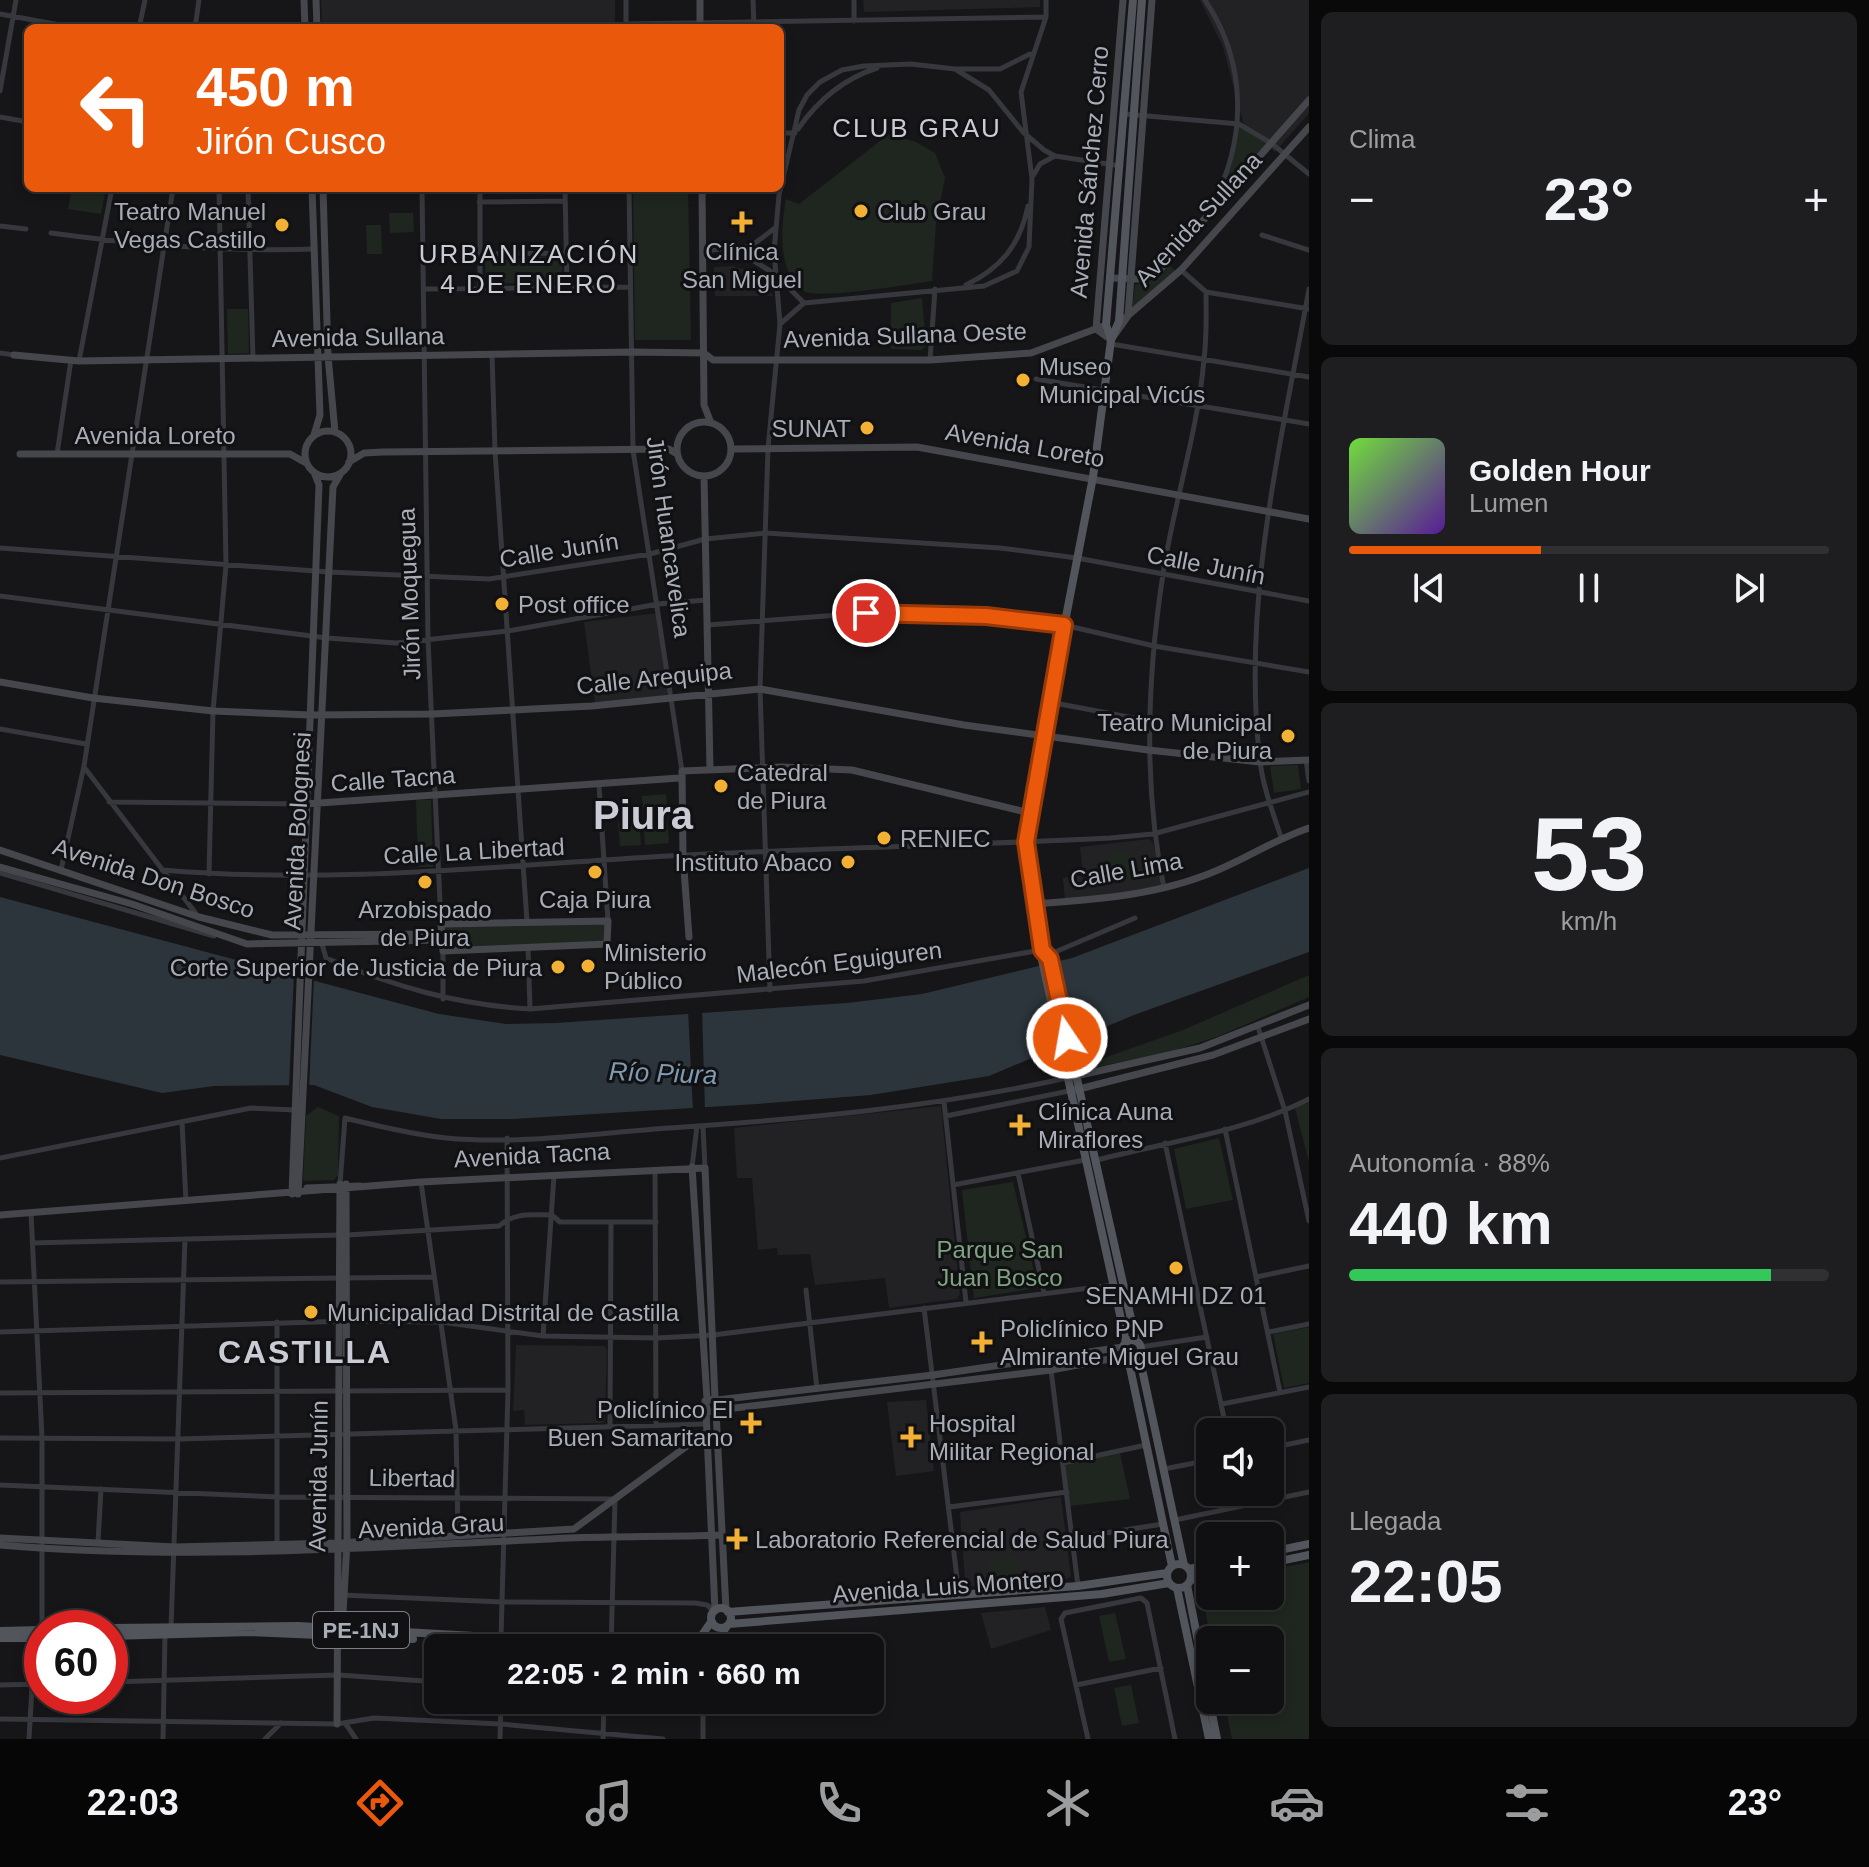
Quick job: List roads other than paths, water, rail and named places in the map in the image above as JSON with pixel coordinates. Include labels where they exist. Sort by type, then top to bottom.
[{"type":"main road","points":[[304,0],[305,24]]},
{"type":"main road","points":[[316,0],[317,24]]},
{"type":"main road","points":[[700,0],[700,24]]},
{"type":"main road","name":"Avenida Sánchez Cerro","points":[[1111,342],[1096,329],[1123,0]]},
{"type":"main road","name":"Avenida Sánchez Cerro","points":[[1111,342],[1128,316],[1127,278],[1137,136],[1133,0]]},
{"type":"main road","name":"Avenida Sánchez Cerro","points":[[1134,115],[1142,0]]},
{"type":"main road","name":"Avenida Sánchez Cerro","points":[[1111,342],[1106,325],[1121,166],[1134,115],[1152,0]]},
{"type":"main road","name":"Avenida Sullana","points":[[1111,278],[1157,273],[1309,100]]},
{"type":"main road","name":"Avenida Sullana","points":[[1106,325],[1128,316],[1181,270],[1309,127]]},
{"type":"main road","points":[[312,192],[323,356],[335,432],[364,453]]},
{"type":"main road","points":[[290,454],[314,435],[320,415],[323,192]]},
{"type":"main road","points":[[698,422],[704,405],[702,192]]},
{"type":"main road","name":"Avenida Sánchez Cerro","points":[[1071,1077],[1034,904],[1026,842],[1049,702],[1093,477],[1111,342],[1119,321],[1127,278]]},
{"type":"main road","name":"Avenida Sullana Oeste","points":[[704,353],[713,360],[930,360],[1031,353],[1106,325]]},
{"type":"main road","name":"Avenida Sullana","points":[[14,355],[75,360],[148,360],[704,353]]},
{"type":"main road","points":[[307,442],[306,463],[314,472],[327,477],[341,473],[349,462],[364,453],[633,450],[673,452],[690,472],[704,476],[720,471],[731,449],[727,435],[711,423],[704,405]]},
{"type":"main road","points":[[673,452],[682,432],[698,422],[711,423]]},
{"type":"main road","points":[[314,435],[335,432]]},
{"type":"main road","points":[[349,445],[349,462]]},
{"type":"main road","name":"Avenida Loreto","points":[[731,449],[917,447],[1309,519]]},
{"type":"main road","name":"Avenida Loreto","points":[[20,454],[290,454],[306,463]]},
{"type":"main road","name":"Avenida Bolognesi","points":[[306,941],[302,877],[315,636],[319,485],[314,472]]},
{"type":"main road","name":"Avenida Bolognesi","points":[[292,1192],[306,941],[319,804],[333,487],[341,473]]},
{"type":"main road","points":[[704,476],[710,768]]},
{"type":"main road","name":"Calle Arequipa","points":[[0,682],[93,698],[213,711],[310,715],[513,710],[760,689],[1043,736],[1148,750],[1260,762],[1307,760]]},
{"type":"main road","name":"Calle Tacna","points":[[305,804],[599,785],[710,768],[764,768],[852,770],[1030,813]]},
{"type":"main road","name":"Jirón Huancavelica","points":[[680,774],[689,937]]},
{"type":"main road","name":"Calle Lima","points":[[1034,904],[1164,888],[1209,874],[1281,837],[1309,828]]},
{"type":"main road","name":"Avenida Don Bosco","points":[[0,850],[199,917],[272,935],[322,944],[442,937]]},
{"type":"main road","name":"Avenida Don Bosco","points":[[0,867],[132,904],[226,938],[252,944],[442,937]]},
{"type":"main road","points":[[441,924],[608,921],[607,944],[443,951]]},
{"type":"main road","name":"Jirón Moquegua","points":[[441,924],[443,951]]},
{"type":"main road","points":[[1071,1077],[1200,1048],[1309,1005]]},
{"type":"main road","points":[[1069,1091],[1111,1083],[1213,1055],[1309,1019]]},
{"type":"main road","points":[[1108,1070],[1111,1083]]},
{"type":"main road","points":[[1071,1077],[1080,1089],[1097,1160],[1186,1567],[1217,1739]]},
{"type":"main road","points":[[1071,1077],[1069,1091],[1114,1285],[1164,1524],[1171,1578],[1209,1739]]},
{"type":"main road","points":[[692,1167],[703,1336],[717,1410],[721,1535],[728,1624],[721,1634]]},
{"type":"main road","name":"Avenida Tacna","points":[[0,1215],[186,1203],[343,1187],[655,1168],[705,1168]]},
{"type":"main road","points":[[703,1634],[714,1611],[706,1428],[706,1411],[713,1399],[713,1335],[705,1168]]},
{"type":"main road","name":"Avenida Junín","points":[[341,1724],[343,1187]]},
{"type":"main road","points":[[1101,1227],[1111,1225]]},
{"type":"main road","points":[[713,1399],[1051,1370],[1138,1348]]},
{"type":"main road","points":[[706,1411],[1138,1348]]},
{"type":"main road","points":[[1138,1402],[1149,1399]]},
{"type":"main road","points":[[615,1499],[706,1428]]},
{"type":"main road","name":"Avenida Grau","points":[[0,1545],[98,1542],[175,1551],[277,1544],[342,1547],[458,1534],[574,1529],[615,1499]]},
{"type":"main road","name":"Avenida Grau","points":[[0,1538],[41,1544],[175,1551],[721,1535]]},
{"type":"main road","points":[[1284,1549],[1309,1544]]},
{"type":"main road","points":[[1284,1560],[1309,1555]]},
{"type":"main road","points":[[1171,1578],[1186,1567],[1196,1566]]},
{"type":"main road","points":[[1171,1578],[1189,1583],[1196,1581]]},
{"type":"main road","name":"Avenida Luis Montero","points":[[714,1611],[1171,1578]]},
{"type":"main road","name":"Avenida Luis Montero","points":[[711,1622],[720,1628],[728,1624],[1102,1594],[1171,1578]]},
{"type":"main road","points":[[806,1606],[807,1617]]},
{"type":"main road","points":[[764,1609],[764,1621]]},
{"type":"main road","name":"PE-1NJ","points":[[128,1629],[424,1639]]},
{"type":"main road","points":[[0,1631],[24,1633]]},
{"type":"main road","name":"PE-1NJ","points":[[128,1634],[168,1631]]},
{"type":"main road","points":[[0,1638],[24,1636]]},
{"type":"street","points":[[0,91],[16,0]]},
{"type":"street","points":[[140,24],[145,0]]},
{"type":"street","points":[[196,24],[199,0]]},
{"type":"street","points":[[626,0],[626,24]]},
{"type":"street","points":[[753,0],[754,24]]},
{"type":"street","points":[[854,0],[854,21]]},
{"type":"street","points":[[780,324],[804,303],[965,285],[984,286],[1006,279],[1025,260],[1032,179],[1023,132],[1021,92],[1031,54],[1046,17],[1046,0]]},
{"type":"street","points":[[1203,222],[1224,180],[1239,124],[1232,59],[1205,0]]},
{"type":"street","points":[[0,14],[54,24]]},
{"type":"street","points":[[779,24],[1046,17]]},
{"type":"street","points":[[784,175],[799,110],[807,95],[820,82],[842,70],[885,65],[1000,69],[1031,54]]},
{"type":"street","points":[[795,133],[824,97],[853,78],[885,65]]},
{"type":"street","points":[[955,69],[989,90],[1023,132],[1055,156],[1121,166]]},
{"type":"street","points":[[1134,115],[1239,124],[1286,153],[1309,174]]},
{"type":"street","points":[[0,117],[24,121]]},
{"type":"street","points":[[784,133],[795,133]]},
{"type":"street","points":[[965,285],[994,269],[1014,246],[1025,218],[1032,179],[1040,164],[1055,156]]},
{"type":"street","points":[[57,455],[75,360],[105,240],[111,192]]},
{"type":"street","points":[[61,870],[84,766],[172,192]]},
{"type":"street","points":[[209,874],[213,711],[226,565],[219,192]]},
{"type":"street","points":[[248,192],[253,359]]},
{"type":"street","name":"Jirón Moquegua","points":[[422,192],[428,639],[441,924]]},
{"type":"street","points":[[480,192],[480,287]]},
{"type":"street","points":[[565,192],[567,288]]},
{"type":"street","name":"Jirón Huancavelica","points":[[629,192],[633,450],[672,696],[680,774]]},
{"type":"street","points":[[770,990],[760,689],[768,448],[779,360],[775,227],[781,192]]},
{"type":"street","points":[[479,202],[564,201]]},
{"type":"street","points":[[0,226],[26,229]]},
{"type":"street","points":[[703,251],[736,250],[764,238],[775,227]]},
{"type":"street","points":[[51,233],[163,247],[251,251],[315,249]]},
{"type":"street","points":[[1262,235],[1309,250]]},
{"type":"street","points":[[736,250],[775,274],[804,303]]},
{"type":"street","points":[[479,254],[566,253]]},
{"type":"street","points":[[1181,270],[1206,292],[1307,309]]},
{"type":"street","points":[[424,289],[630,287]]},
{"type":"street","points":[[930,360],[935,289]]},
{"type":"street","points":[[1281,837],[1260,762],[1257,665],[1269,512],[1309,289]]},
{"type":"street","points":[[1164,888],[1153,834],[1148,750],[1154,646],[1177,493],[1204,359],[1206,292]]},
{"type":"street","points":[[1111,342],[1309,377]]},
{"type":"street","points":[[0,353],[14,355]]},
{"type":"street","points":[[492,354],[495,451],[527,922]]},
{"type":"street","points":[[1036,379],[1309,424]]},
{"type":"street","name":"Calle Junín","points":[[0,548],[427,578],[506,578],[650,554],[705,539],[766,533],[1000,548],[1077,558],[1261,595],[1309,601]]},
{"type":"street","points":[[0,596],[327,638],[396,643],[508,631],[658,604],[706,600]]},
{"type":"street","points":[[707,625],[866,613],[986,616],[1064,625],[1154,646],[1309,672]]},
{"type":"street","points":[[1049,702],[1150,721]]},
{"type":"street","points":[[0,729],[86,744]]},
{"type":"street","points":[[1307,760],[1309,781]]},
{"type":"street","points":[[84,766],[199,917]]},
{"type":"street","points":[[599,785],[608,921]]},
{"type":"street","name":"Calle La Libertad","points":[[162,870],[302,877],[439,873],[767,851],[1026,842],[1153,834],[1309,792]]},
{"type":"street","name":"Calle Tacna","points":[[109,802],[305,804]]},
{"type":"street","points":[[0,873],[139,912],[192,931],[226,938]]},
{"type":"street","name":"Malecón Eguiguren","points":[[322,944],[326,958],[384,983],[443,999],[530,1009],[878,979],[1046,956],[1135,918]]},
{"type":"street","points":[[528,946],[530,1009]]},
{"type":"street","name":"Jirón Moquegua","points":[[443,951],[443,999]]},
{"type":"street","points":[[1258,1027],[1285,1111],[1309,1221]]},
{"type":"street","points":[[501,1634],[508,1390],[507,1138],[859,1114],[944,1102],[1071,1077]]},
{"type":"street","points":[[946,1116],[1069,1091]]},
{"type":"street","points":[[1097,1160],[1225,1129],[1285,1111],[1309,1099]]},
{"type":"street","points":[[944,1102],[966,1302]]},
{"type":"street","points":[[0,1158],[251,1108],[297,1105]]},
{"type":"street","name":"Avenida Junín","points":[[343,1187],[344,1118],[419,1135],[507,1138]]},
{"type":"street","points":[[182,1122],[186,1203]]},
{"type":"street","points":[[692,1167],[700,1126]]},
{"type":"street","points":[[700,1126],[705,1168]]},
{"type":"street","points":[[1225,1129],[1280,1392]]},
{"type":"street","points":[[1165,1143],[1224,1418]]},
{"type":"street","points":[[953,1185],[1086,1160]]},
{"type":"street","points":[[655,1168],[656,1426]]},
{"type":"street","points":[[1018,1173],[1044,1293]]},
{"type":"street","points":[[543,1336],[554,1174]]},
{"type":"street","points":[[421,1182],[456,1430],[458,1534]]},
{"type":"street","points":[[31,1213],[42,1438],[40,1610]]},
{"type":"street","points":[[32,1243],[343,1235],[499,1226],[509,1216],[552,1215],[560,1222],[656,1222]]},
{"type":"street","points":[[610,1427],[611,1224]]},
{"type":"street","points":[[163,1739],[175,1551],[185,1239]]},
{"type":"street","points":[[1256,1277],[1309,1266]]},
{"type":"street","points":[[0,1282],[433,1277]]},
{"type":"street","points":[[0,1332],[343,1321],[441,1322],[543,1336],[657,1338],[713,1335],[1114,1285]]},
{"type":"street","points":[[806,1290],[818,1390]]},
{"type":"street","points":[[924,1308],[959,1594]]},
{"type":"street","points":[[277,1322],[277,1544]]},
{"type":"street","points":[[1269,1332],[1309,1324]]},
{"type":"street","points":[[1138,1348],[1207,1337]]},
{"type":"street","points":[[1051,1370],[1078,1586]]},
{"type":"street","points":[[1222,1404],[1309,1387]]},
{"type":"street","points":[[0,1393],[508,1390]]},
{"type":"street","points":[[0,1438],[179,1439],[456,1430],[706,1428]]},
{"type":"street","points":[[1284,1445],[1309,1440]]},
{"type":"street","points":[[1063,1463],[1147,1445]]},
{"type":"street","points":[[1164,1469],[1196,1463]]},
{"type":"street","name":"Libertad","points":[[0,1485],[279,1497],[503,1501],[615,1499]]},
{"type":"street","points":[[98,1542],[101,1489]]},
{"type":"street","points":[[949,1507],[1067,1492]]},
{"type":"street","points":[[1175,1520],[1309,1492]]},
{"type":"street","points":[[612,1634],[615,1499]]},
{"type":"street","points":[[1073,1538],[1164,1524]]},
{"type":"street","points":[[1100,1583],[1104,1605]]},
{"type":"street","points":[[341,1595],[502,1602],[701,1603],[714,1611]]},
{"type":"street","points":[[1088,1739],[1061,1619],[1065,1613],[1145,1599],[1175,1739]]},
{"type":"street","points":[[1076,1685],[1161,1668]]},
{"type":"street","points":[[128,1681],[339,1675],[424,1681]]},
{"type":"street","points":[[0,1685],[24,1685]]},
{"type":"street","points":[[29,1739],[31,1714]]},
{"type":"street","points":[[500,1739],[501,1714]]},
{"type":"street","points":[[603,1736],[604,1714]]},
{"type":"street","points":[[703,1714],[703,1739]]},
{"type":"street","points":[[0,1719],[341,1724],[357,1718],[374,1718],[501,1724],[603,1736],[663,1739]]},
{"type":"street","points":[[265,1739],[282,1722]]},
{"type":"street","points":[[341,1724],[356,1739]]},
{"type":"water","name":"Río Piura","points":[[1309,868],[1309,952],[1134,1015],[989,1076],[871,1095],[513,1119],[441,1119],[372,1107],[314,1085],[214,1086],[162,1093],[0,1055],[0,897],[439,1014],[506,1024],[556,1023],[847,1003],[922,994],[1072,958]]},
{"type":"place","name":"Club Grau","points":[[861,211]]},
{"type":"place","name":"Clínica San Miguel","points":[[742,222]]},
{"type":"place","name":"Teatro Manuel Vegas Castillo","points":[[282,225]]},
{"type":"place","name":"Museo Municipal Vicús","points":[[1023,380]]},
{"type":"place","name":"SUNAT","points":[[867,428]]},
{"type":"place","name":"Post office","points":[[502,604]]},
{"type":"place","name":"Teatro Municipal de Piura","points":[[1288,736]]},
{"type":"place","name":"Catedral de Piura","points":[[721,786]]},
{"type":"place","name":"RENIEC","points":[[884,838]]},
{"type":"place","name":"Instituto Abaco","points":[[848,862]]},
{"type":"place","name":"Caja Piura","points":[[595,872]]},
{"type":"place","name":"Arzobispado de Piura","points":[[425,882]]},
{"type":"place","name":"Ministerio Público","points":[[588,966]]},
{"type":"place","name":"Corte Superior de Justicia de Piura","points":[[558,967]]},
{"type":"place","name":"Clínica Auna Miraflores","points":[[1020,1125]]},
{"type":"place","name":"SENAMHI DZ 01","points":[[1176,1268]]},
{"type":"place","name":"Municipalidad Distrital de Castilla","points":[[311,1312]]},
{"type":"place","name":"Policlínico PNP Almirante Miguel Grau","points":[[982,1342]]},
{"type":"place","name":"Policlínico El Buen Samaritano","points":[[751,1423]]},
{"type":"place","name":"Hospital Militar Regional","points":[[911,1437]]},
{"type":"place","name":"Laboratorio Referencial de Salud Piura","points":[[737,1539]]},
{"type":"district","name":"CLUB GRAU","points":[[917,128]]},
{"type":"district","name":"URBANIZACIÓN 4 DE ENERO","points":[[529,269]]},
{"type":"district","name":"Piura","points":[[643,815]]},
{"type":"district","name":"CASTILLA","points":[[305,1352]]},
{"type":"park label","name":"Parque San Juan Bosco","points":[[1000,1263]]}]
